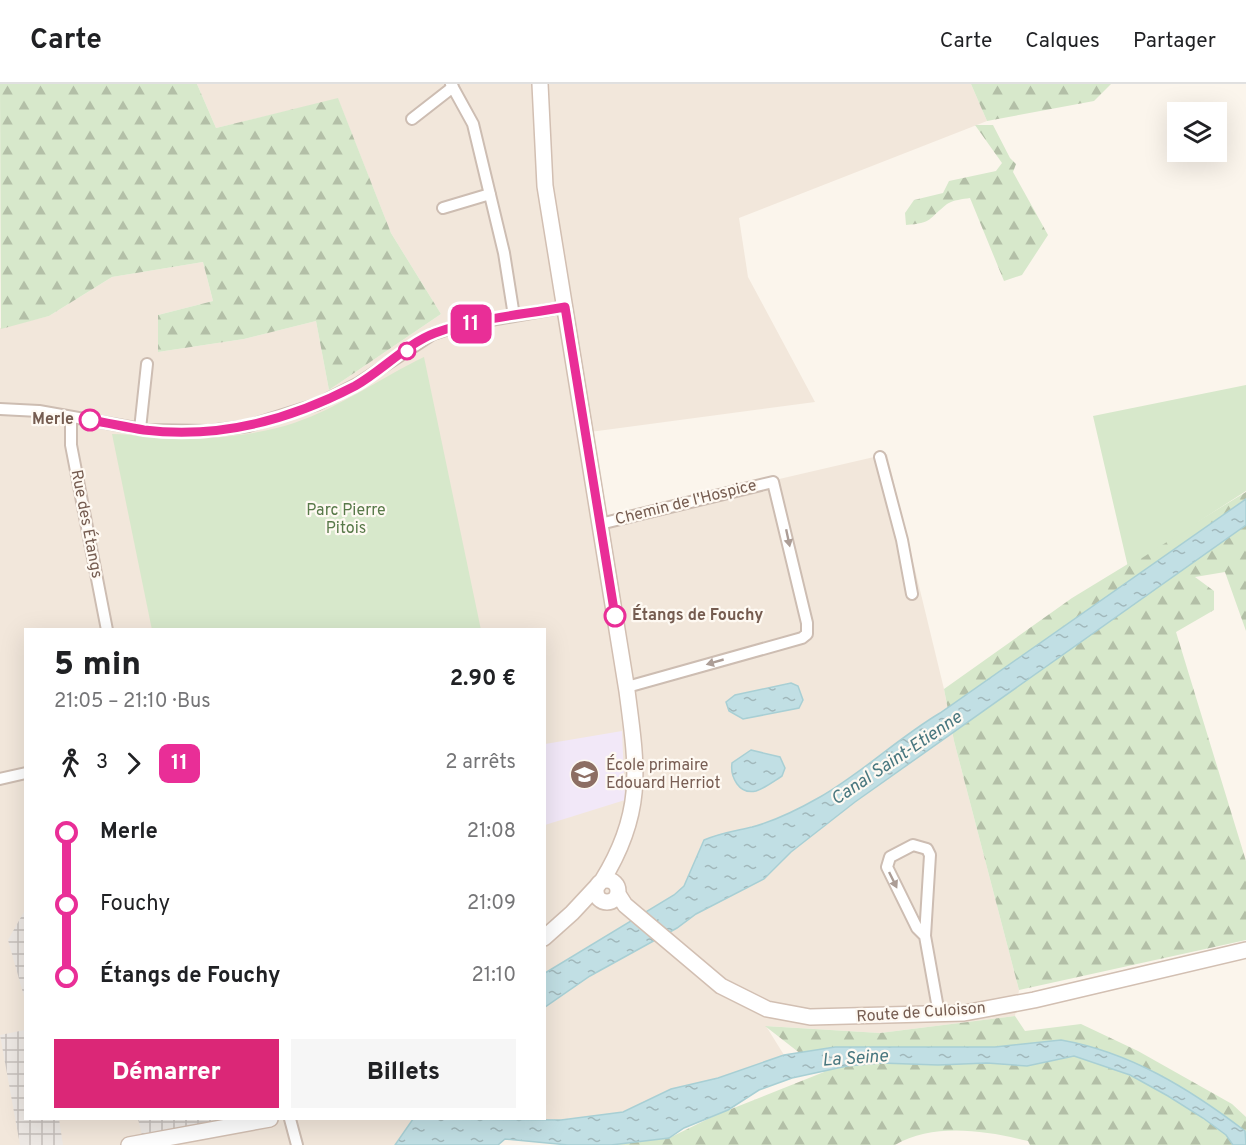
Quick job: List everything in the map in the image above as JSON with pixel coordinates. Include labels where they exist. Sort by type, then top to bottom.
[{"type":"street","points":[[540,84],[545,186],[627,687],[637,768],[632,814],[616,859],[613,895],[572,914],[546,936]]},
{"type":"street","points":[[412,119],[452,85],[473,124],[504,253],[514,316]]},
{"type":"street","points":[[443,208],[490,194]]},
{"type":"street","points":[[0,409],[71,417],[140,429],[209,431],[248,426],[283,417],[318,404],[357,384],[432,334],[457,326],[565,307]]},
{"type":"street","points":[[140,429],[147,364]]},
{"type":"street","name":"Rue des Étangs","points":[[71,417],[71,445],[107,628]]},
{"type":"street","points":[[880,457],[902,540],[912,594]]},
{"type":"street","name":"Chemin de l'Hospice","points":[[600,524],[773,482],[807,623],[807,634],[627,687]]},
{"type":"street","points":[[0,779],[24,773]]},
{"type":"street","points":[[925,936],[917,928],[887,867],[890,857],[913,845],[927,849],[930,855],[928,920],[925,936],[939,1014]]},
{"type":"street","name":"Route de Culoison","points":[[613,895],[728,991],[751,1003],[789,1015],[858,1018],[939,1014],[1034,1000],[1246,950]]},
{"type":"street","points":[[129,1145],[265,1120]]},
{"type":"street","points":[[290,1120],[297,1145]]},
{"type":"shaded area","points":[[197,84],[971,84],[987,121],[739,218],[748,277],[815,402],[590,432],[608,519],[887,454],[944,689],[954,741],[1019,990],[1015,1016],[880,1033],[766,1026],[784,1055],[718,1078],[671,1089],[623,1112],[561,1120],[546,1120],[546,628],[24,628],[24,1120],[449,1120],[402,1135],[395,1145],[0,1145],[0,328],[49,316],[112,277],[203,262],[213,301],[158,315],[158,352],[244,339],[316,321],[329,390],[441,314],[391,233],[338,99],[216,128]]},
{"type":"shaded area","name":"École primaire Edouard Herriot","points":[[622,731],[625,800],[546,825],[546,744]]},
{"type":"shaded area","points":[[24,912],[24,996],[8,940]]},
{"type":"shaded area","points":[[24,1030],[24,1120],[59,1120],[63,1145],[20,1145],[0,1035]]},
{"type":"shaded area","points":[[138,1120],[220,1120],[142,1135]]},
{"type":"green space","points":[[0,84],[197,84],[216,128],[338,98],[391,233],[441,314],[329,390],[316,321],[244,339],[158,352],[158,315],[213,301],[203,262],[112,277],[49,316],[1,329]]},
{"type":"green space","points":[[971,84],[1111,84],[1094,101],[987,121]]},
{"type":"green space","points":[[975,125],[993,125],[1010,158],[1016,164],[1013,172],[1048,235],[1022,275],[1004,281],[970,198],[949,203],[926,221],[906,225],[905,213],[914,200],[943,193],[949,181],[996,171],[1002,163]]},
{"type":"green space","name":"Parc Pierre Pitois","points":[[424,357],[481,628],[152,628],[112,434],[190,439],[266,431],[294,423],[328,409]]},
{"type":"green space","points":[[1246,385],[1246,491],[1128,567],[1093,416]]},
{"type":"green space","points":[[1246,492],[1246,631],[1225,572],[1195,577],[1214,591],[1214,610],[1176,632],[1246,861],[1246,940],[1019,990],[954,741],[944,689],[1072,598]]},
{"type":"green space","points":[[1015,1016],[1025,1031],[1081,1024],[1138,1051],[1232,1104],[1246,1117],[1246,1145],[1030,1145],[1028,1141],[1012,1137],[978,1132],[943,1131],[926,1133],[895,1145],[611,1145],[669,1138],[716,1115],[824,1072],[765,1026],[880,1033]]},
{"type":"water","name":"Canal Saint-Etienne","points":[[1246,499],[1246,525],[855,802],[791,852],[764,879],[696,914],[677,928],[590,976],[546,1006],[546,972],[674,895],[684,886],[704,840],[761,824],[804,806],[835,788]]},
{"type":"water","points":[[791,683],[798,686],[803,700],[799,708],[743,719],[729,711],[726,702],[735,695]]},
{"type":"water","points":[[751,750],[780,757],[785,768],[782,776],[763,788],[750,792],[740,788],[737,784],[732,763]]},
{"type":"water","name":"La Seine","points":[[1061,1040],[1111,1053],[1158,1074],[1203,1101],[1245,1131],[1246,1145],[1233,1145],[1226,1135],[1203,1118],[1130,1075],[1074,1056],[1027,1066],[987,1063],[938,1065],[881,1063],[847,1066],[792,1078],[759,1090],[728,1110],[684,1128],[669,1138],[611,1145],[568,1145],[505,1139],[498,1145],[395,1145],[412,1120],[561,1120],[623,1112],[671,1089],[718,1078],[784,1055],[835,1047],[995,1047]]},
{"type":"bus line","name":"11","points":[[90,420],[146,430],[176,432],[248,426],[283,417],[318,404],[357,384],[432,334],[457,326],[565,307],[615,616]]},
{"type":"place","name":"Merle","points":[[90,420]]},
{"type":"place","name":"Étangs de Fouchy","points":[[615,616]]},
{"type":"place","name":"École primaire Edouard Herriot","points":[[585,775]]}]
